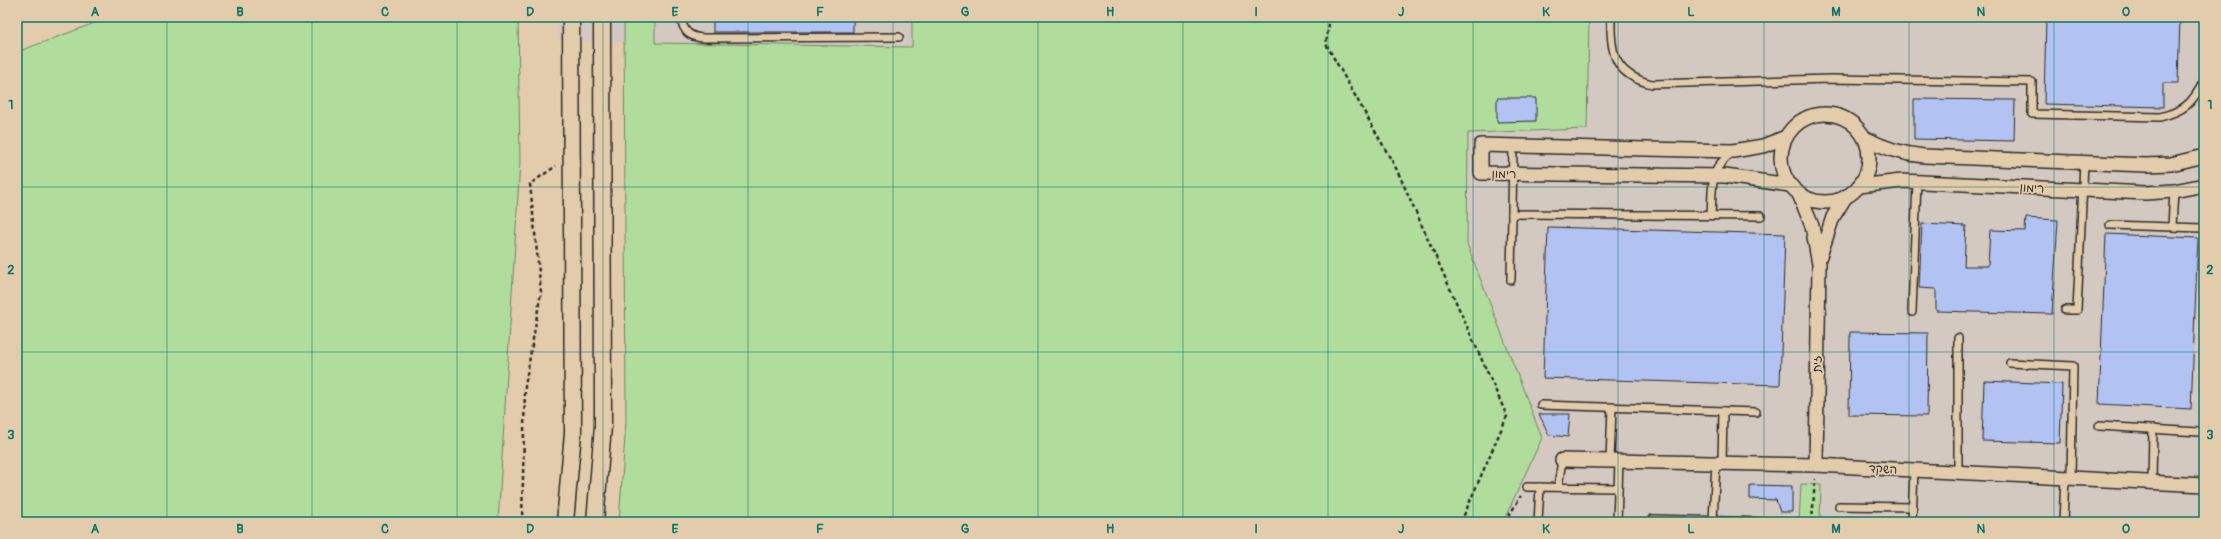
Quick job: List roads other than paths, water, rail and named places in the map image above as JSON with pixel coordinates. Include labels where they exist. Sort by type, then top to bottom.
[{"type":"street","points":[[565,522],[573,432],[571,17]]},
{"type":"street","points":[[595,522],[603,426],[602,17]]},
{"type":"street","points":[[1830,113],[1844,118],[1856,126],[1865,138],[1869,153],[1869,164],[1866,175],[1859,186],[1846,196],[1836,200],[1823,202],[1810,200],[1795,190],[1782,173],[1781,153],[1786,137],[1790,130],[1802,120],[1815,114],[1830,113]]},
{"type":"street","name":"רימון","points":[[1786,137],[1763,146],[1733,151],[1481,145],[1481,173],[1714,176],[1795,190]]},
{"type":"street","points":[[1865,138],[1882,148],[1902,154],[2084,163],[2171,164],[2204,156]]},
{"type":"street","name":"רימון","points":[[1859,186],[1902,181],[2146,193],[2174,192],[2204,185]]},
{"type":"street","name":"זית","points":[[1795,190],[1814,232],[1819,264],[1816,465]]},
{"type":"street","name":"זית","points":[[1819,264],[1833,217],[1846,196]]},
{"type":"street","name":"השקד","points":[[1562,460],[1816,465],[2152,483],[2204,484]]},
{"type":"lane","points":[[680,17],[683,29],[691,37],[899,37]]},
{"type":"lane","points":[[1611,17],[1612,51],[1619,67],[1636,80],[1652,84],[1831,79],[2032,82],[2032,114],[2160,117],[2179,112],[2197,95],[2204,81]]},
{"type":"lane","points":[[1511,280],[1513,146]]},
{"type":"lane","points":[[1711,215],[1714,176],[1720,161],[1733,151]]},
{"type":"lane","points":[[2065,310],[2077,310],[2084,163]]},
{"type":"lane","points":[[1912,312],[1917,182]]},
{"type":"lane","points":[[2172,226],[2174,192]]},
{"type":"lane","points":[[1512,214],[1761,216]]},
{"type":"lane","points":[[2110,225],[2202,228]]},
{"type":"lane","points":[[1958,338],[1958,472]]},
{"type":"lane","points":[[2010,363],[2073,366],[2068,478],[2063,522]]},
{"type":"lane","points":[[1541,405],[1756,412]]},
{"type":"lane","points":[[1612,407],[1614,461],[1618,488],[1617,522]]},
{"type":"lane","points":[[1713,520],[1723,410]]},
{"type":"lane","points":[[2098,426],[2199,432]]},
{"type":"lane","points":[[2152,483],[2153,429]]},
{"type":"lane","points":[[1558,487],[1562,460]]},
{"type":"lane","points":[[1912,522],[1914,470]]},
{"type":"lane","points":[[1526,487],[1618,488]]},
{"type":"lane","points":[[1538,522],[1540,487]]},
{"type":"lane","points":[[1839,506],[1913,507]]},
{"type":"lane","points":[[1653,519],[1763,522]]}]
